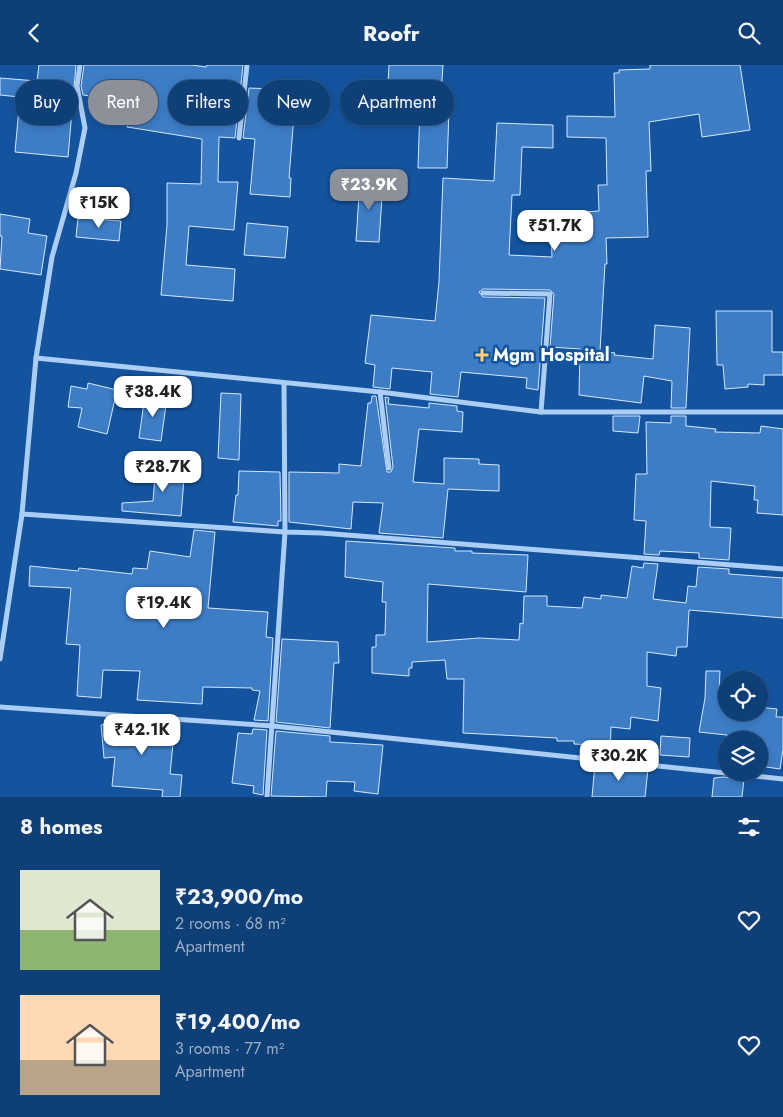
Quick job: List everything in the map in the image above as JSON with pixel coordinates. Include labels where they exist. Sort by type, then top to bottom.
[{"type":"street","points":[[0,659],[22,515],[36,358],[52,257],[76,173],[85,128],[77,86],[80,65]]},
{"type":"street","points":[[238,138],[247,65]]},
{"type":"street","points":[[483,293],[550,294],[541,412]]},
{"type":"street","points":[[36,358],[380,392],[541,412],[783,412]]},
{"type":"street","points":[[267,797],[285,533],[284,383]]},
{"type":"street","points":[[380,392],[389,468]]},
{"type":"street","points":[[22,515],[285,533],[321,533],[783,569]]},
{"type":"street","points":[[0,707],[273,726],[783,779]]},
{"type":"building","points":[[39,65],[76,65],[75,80],[37,80]]},
{"type":"building","points":[[84,65],[192,65],[206,67],[207,65],[243,65],[241,80],[168,80],[168,125],[236,125],[235,138],[219,137],[218,182],[238,182],[234,230],[189,226],[186,265],[235,269],[233,301],[161,295],[167,225],[167,183],[201,184],[202,139],[127,127],[127,125],[158,125],[158,80],[88,80],[88,96],[83,95],[81,86]]},
{"type":"building","points":[[389,65],[443,65],[442,80],[388,80]]},
{"type":"building","points":[[650,65],[740,65],[750,130],[702,137],[699,114],[649,122],[651,171],[646,171],[648,237],[606,238],[607,264],[605,264],[600,351],[615,353],[614,355],[653,359],[655,325],[690,328],[686,408],[671,408],[672,381],[644,376],[641,403],[579,395],[580,349],[550,347],[554,294],[550,290],[483,289],[479,292],[483,297],[545,298],[538,390],[526,388],[527,378],[461,372],[458,397],[430,394],[432,372],[392,368],[390,389],[373,387],[375,365],[365,363],[371,315],[435,321],[439,282],[443,178],[494,181],[497,123],[553,125],[553,148],[522,147],[520,195],[512,195],[509,255],[552,257],[551,235],[584,234],[583,212],[599,211],[598,185],[607,185],[606,138],[567,137],[567,116],[615,117],[614,73],[619,73],[619,70],[650,69]]},
{"type":"building","points":[[0,78],[25,80],[15,80],[15,96],[0,95]]},
{"type":"building","points":[[249,88],[258,88],[258,125],[293,125],[289,178],[291,178],[290,197],[250,194],[255,139],[243,138],[245,125],[248,125]]},
{"type":"building","points":[[17,125],[71,125],[68,157],[15,152]]},
{"type":"building","points":[[419,125],[448,125],[447,168],[418,168]]},
{"type":"building","points":[[360,179],[383,181],[379,242],[356,241]]},
{"type":"building","points":[[0,214],[30,219],[28,233],[47,236],[41,275],[0,269],[2,236],[0,236]]},
{"type":"building","points":[[78,218],[121,221],[119,241],[76,237]]},
{"type":"building","points":[[247,223],[288,227],[285,258],[244,255]]},
{"type":"building","points":[[716,311],[772,311],[772,352],[783,352],[783,375],[764,375],[764,385],[748,384],[748,387],[725,389],[723,365],[717,365]]},
{"type":"building","points":[[88,383],[117,390],[107,434],[78,427],[82,408],[68,407],[71,386],[87,389]]},
{"type":"building","points":[[221,393],[241,394],[239,460],[218,458]]},
{"type":"building","points":[[145,395],[167,398],[161,441],[139,438]]},
{"type":"building","points":[[372,396],[376,396],[387,472],[391,472],[393,467],[385,397],[389,398],[388,404],[429,408],[429,403],[457,406],[457,411],[463,412],[462,432],[419,429],[413,482],[444,484],[444,458],[479,459],[479,464],[499,465],[499,491],[448,489],[443,538],[379,533],[383,503],[353,502],[351,529],[289,522],[289,472],[339,473],[339,464],[361,466],[368,403],[371,403]]},
{"type":"building","points":[[613,416],[640,416],[638,433],[613,431]]},
{"type":"building","points":[[671,416],[686,416],[686,426],[716,429],[715,432],[760,433],[761,426],[783,429],[783,515],[757,513],[758,500],[754,500],[755,486],[711,481],[710,527],[731,528],[729,560],[699,558],[699,553],[660,551],[659,555],[644,554],[646,521],[634,520],[636,474],[647,474],[646,422],[671,423]]},
{"type":"building","points":[[156,464],[185,466],[181,516],[122,511],[122,503],[153,501]]},
{"type":"building","points":[[239,471],[280,472],[281,521],[278,521],[278,526],[233,522],[236,495],[238,495]]},
{"type":"building","points":[[194,530],[215,532],[208,608],[268,612],[266,637],[273,638],[268,721],[254,720],[260,691],[252,690],[252,688],[203,687],[202,704],[137,700],[140,671],[103,670],[101,698],[77,696],[80,645],[66,644],[71,588],[29,586],[30,566],[78,571],[79,568],[132,574],[133,568],[147,569],[150,551],[190,557]]},
{"type":"building","points":[[346,541],[455,548],[455,551],[472,551],[472,553],[528,555],[526,592],[428,584],[427,642],[479,638],[519,640],[520,623],[523,624],[524,596],[547,596],[547,606],[582,608],[584,597],[601,599],[601,595],[627,598],[632,566],[643,568],[644,563],[658,564],[653,599],[686,603],[688,586],[696,587],[698,567],[729,569],[729,574],[783,578],[783,618],[689,610],[687,647],[677,647],[676,656],[647,652],[647,686],[661,688],[658,721],[631,717],[630,729],[611,727],[610,757],[596,755],[597,745],[574,744],[574,741],[557,741],[557,738],[463,733],[464,679],[447,679],[445,660],[412,662],[412,668],[409,668],[409,676],[372,673],[372,647],[376,647],[376,635],[385,635],[386,602],[382,602],[383,582],[345,577]]},
{"type":"building","points":[[282,639],[338,642],[339,663],[334,663],[330,728],[276,722]]},
{"type":"building","points":[[706,671],[718,671],[718,721],[768,721],[768,708],[777,709],[776,717],[783,717],[783,749],[780,769],[768,767],[768,731],[718,731],[718,734],[699,732],[705,698]]},
{"type":"building","points":[[130,720],[175,724],[170,774],[182,775],[180,797],[162,797],[163,790],[112,786],[115,757],[104,758],[101,725]]},
{"type":"building","points":[[253,729],[267,730],[263,795],[253,793],[254,786],[232,783],[238,733],[252,734]]},
{"type":"building","points":[[276,731],[330,736],[330,742],[383,745],[378,794],[354,791],[355,782],[327,781],[326,797],[271,796]]},
{"type":"building","points":[[661,736],[690,738],[689,757],[660,755]]},
{"type":"building","points":[[595,764],[648,769],[645,797],[592,797]]},
{"type":"building","points":[[714,778],[718,778],[718,781],[744,781],[742,797],[712,797]]},
{"type":"place","name":"Mgm Hospital","points":[[482,355]]}]
